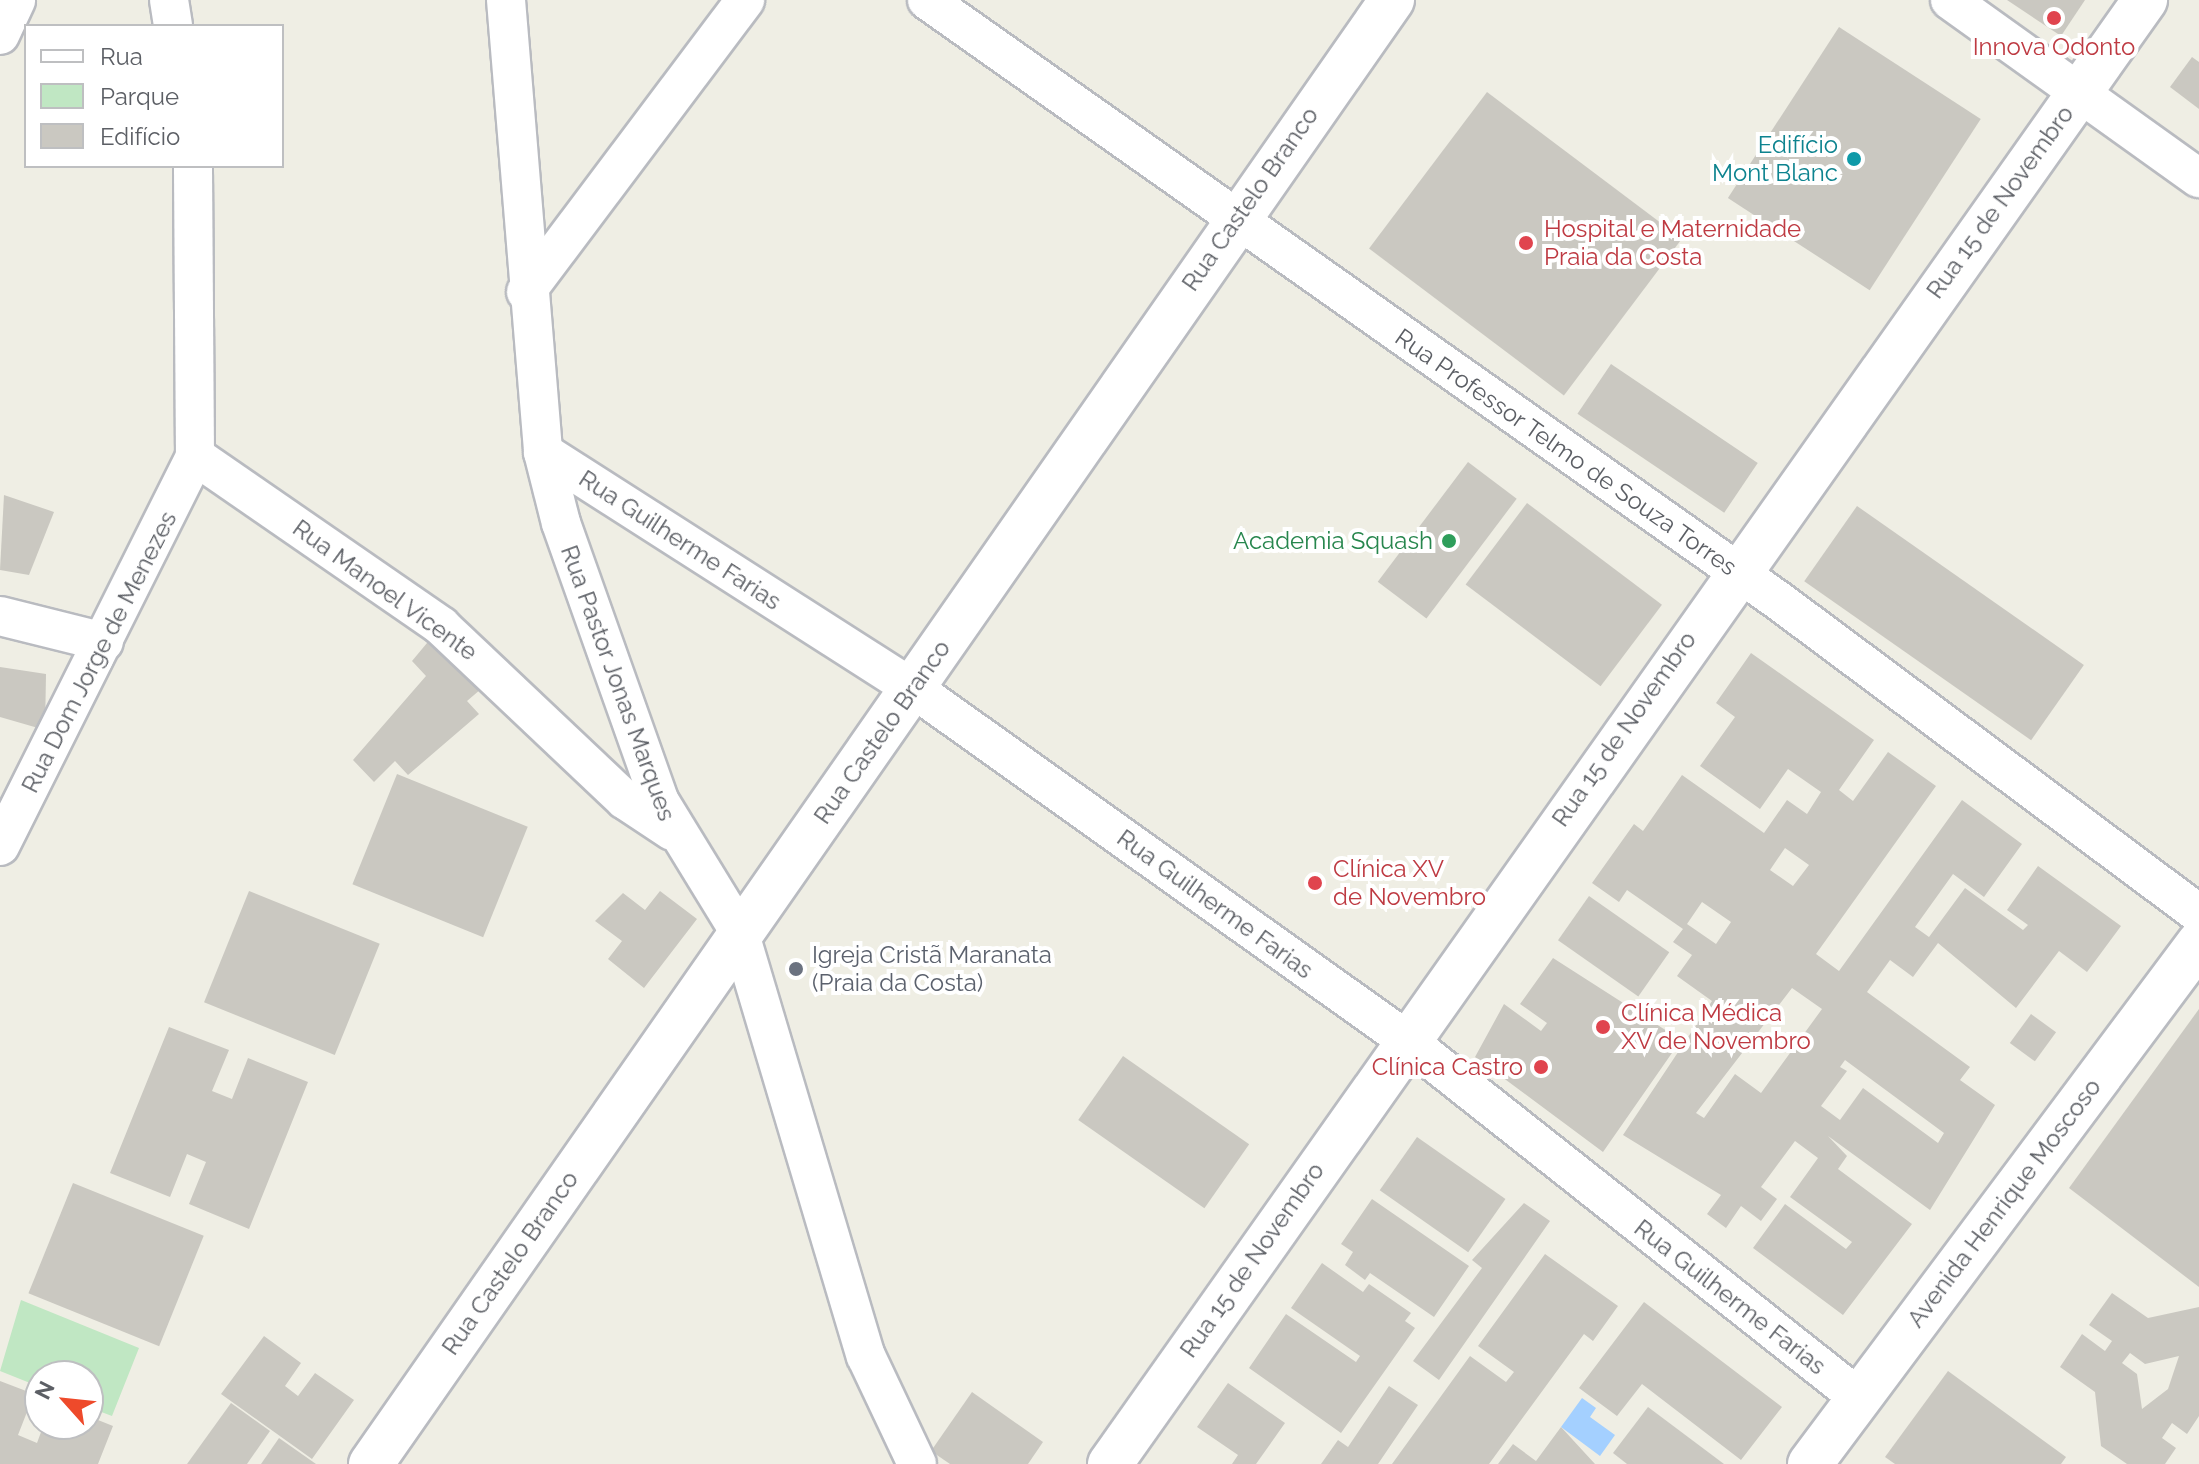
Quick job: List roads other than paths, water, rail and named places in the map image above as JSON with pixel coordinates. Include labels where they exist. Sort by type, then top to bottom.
[{"type":"main road","name":"Rua Castelo Branco","points":[[371,1464],[739,931],[914,689],[1235,219],[1392,0]]},
{"type":"main road","name":"Rua 15 de Novembro","points":[[1110,1464],[1735,571],[2145,0]]},
{"type":"main road","name":"Avenida Henrique Moscoso","points":[[1810,1464],[2199,943]]},
{"type":"street","points":[[0,35],[16,0]]},
{"type":"street","points":[[169,0],[173,24]]},
{"type":"street","name":"Rua Pastor Jonas Marques","points":[[506,0],[526,292],[543,452],[576,575],[672,831],[739,931],[866,1356],[917,1464]]},
{"type":"street","points":[[526,292],[745,0]]},
{"type":"street","name":"Rua Professor Telmo de Souza Torres","points":[[927,0],[1735,571],[2199,914]]},
{"type":"street","points":[[1950,0],[2199,178]]},
{"type":"street","points":[[193,168],[195,456]]},
{"type":"street","name":"Rua Guilherme Farias","points":[[543,452],[914,689],[1405,1039],[1858,1397]]},
{"type":"street","name":"Rua Dom Jorge de Menezes","points":[[0,846],[195,456]]},
{"type":"street","name":"Rua Manoel Vicente","points":[[195,456],[453,636],[625,800],[672,831]]},
{"type":"street","points":[[0,616],[104,642]]},
{"type":"water","points":[[1582,1398],[1596,1408],[1590,1417],[1615,1435],[1600,1456],[1561,1427]]},
{"type":"place","name":"Innova Odonto","points":[[2054,18]]},
{"type":"place","name":"Edifício Mont Blanc","points":[[1854,159]]},
{"type":"place","name":"Hospital e Maternidade Praia da Costa","points":[[1526,243]]},
{"type":"place","name":"Academia Squash","points":[[1449,541]]},
{"type":"place","name":"Clínica XV de Novembro","points":[[1315,883]]},
{"type":"place","name":"Igreja Cristã Maranata (Praia da Costa)","points":[[796,969]]},
{"type":"place","name":"Clínica Médica XV de Novembro","points":[[1603,1027]]},
{"type":"place","name":"Clínica Castro","points":[[1541,1067]]}]
